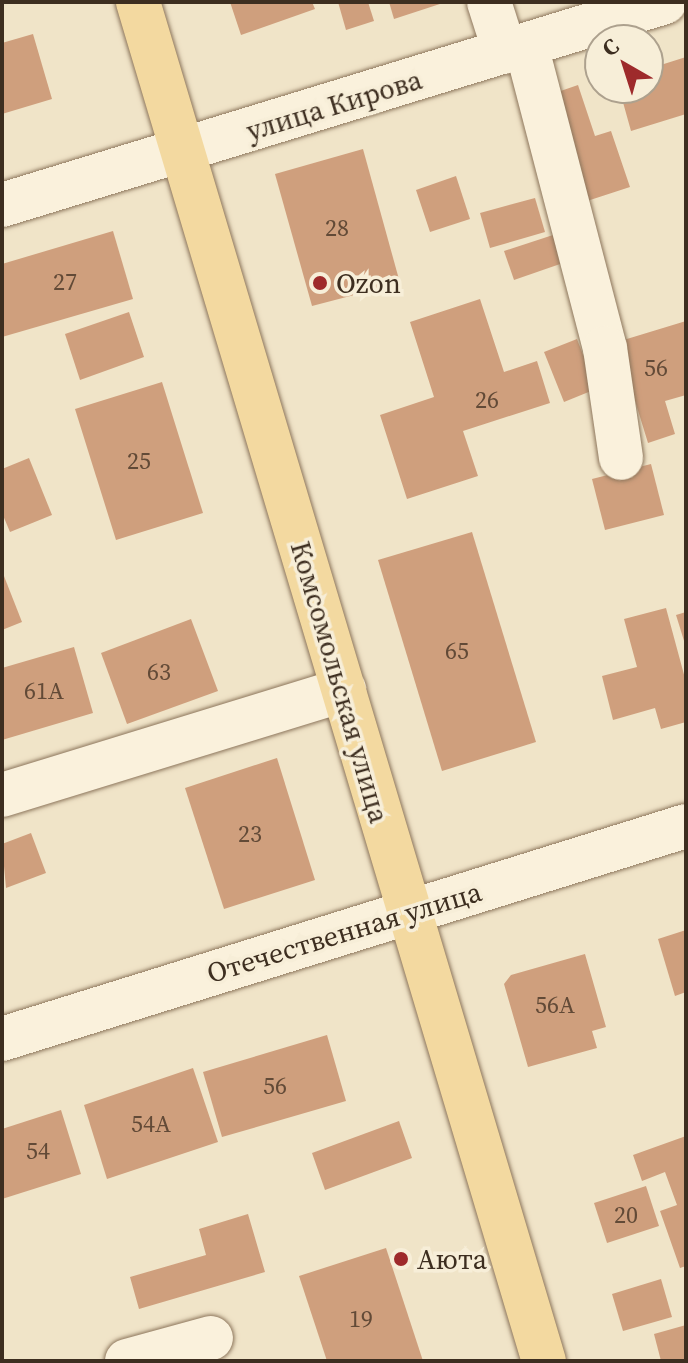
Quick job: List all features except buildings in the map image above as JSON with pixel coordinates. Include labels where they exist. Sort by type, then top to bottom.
[{"type":"main road","name":"Комсомольская улица","points":[[138,2],[344,690],[406,912],[544,1361]]},
{"type":"street","points":[[489,2],[515,48],[605,348],[621,458]]},
{"type":"street","name":"улица Кирова","points":[[2,205],[665,2]]},
{"type":"street","points":[[2,795],[344,690]]},
{"type":"street","name":"Отечественная улица","points":[[2,1039],[686,826]]},
{"type":"street","points":[[127,1361],[211,1338]]},
{"type":"place","name":"Ozon","points":[[320,283]]},
{"type":"place","name":"Аюта","points":[[401,1259]]}]
